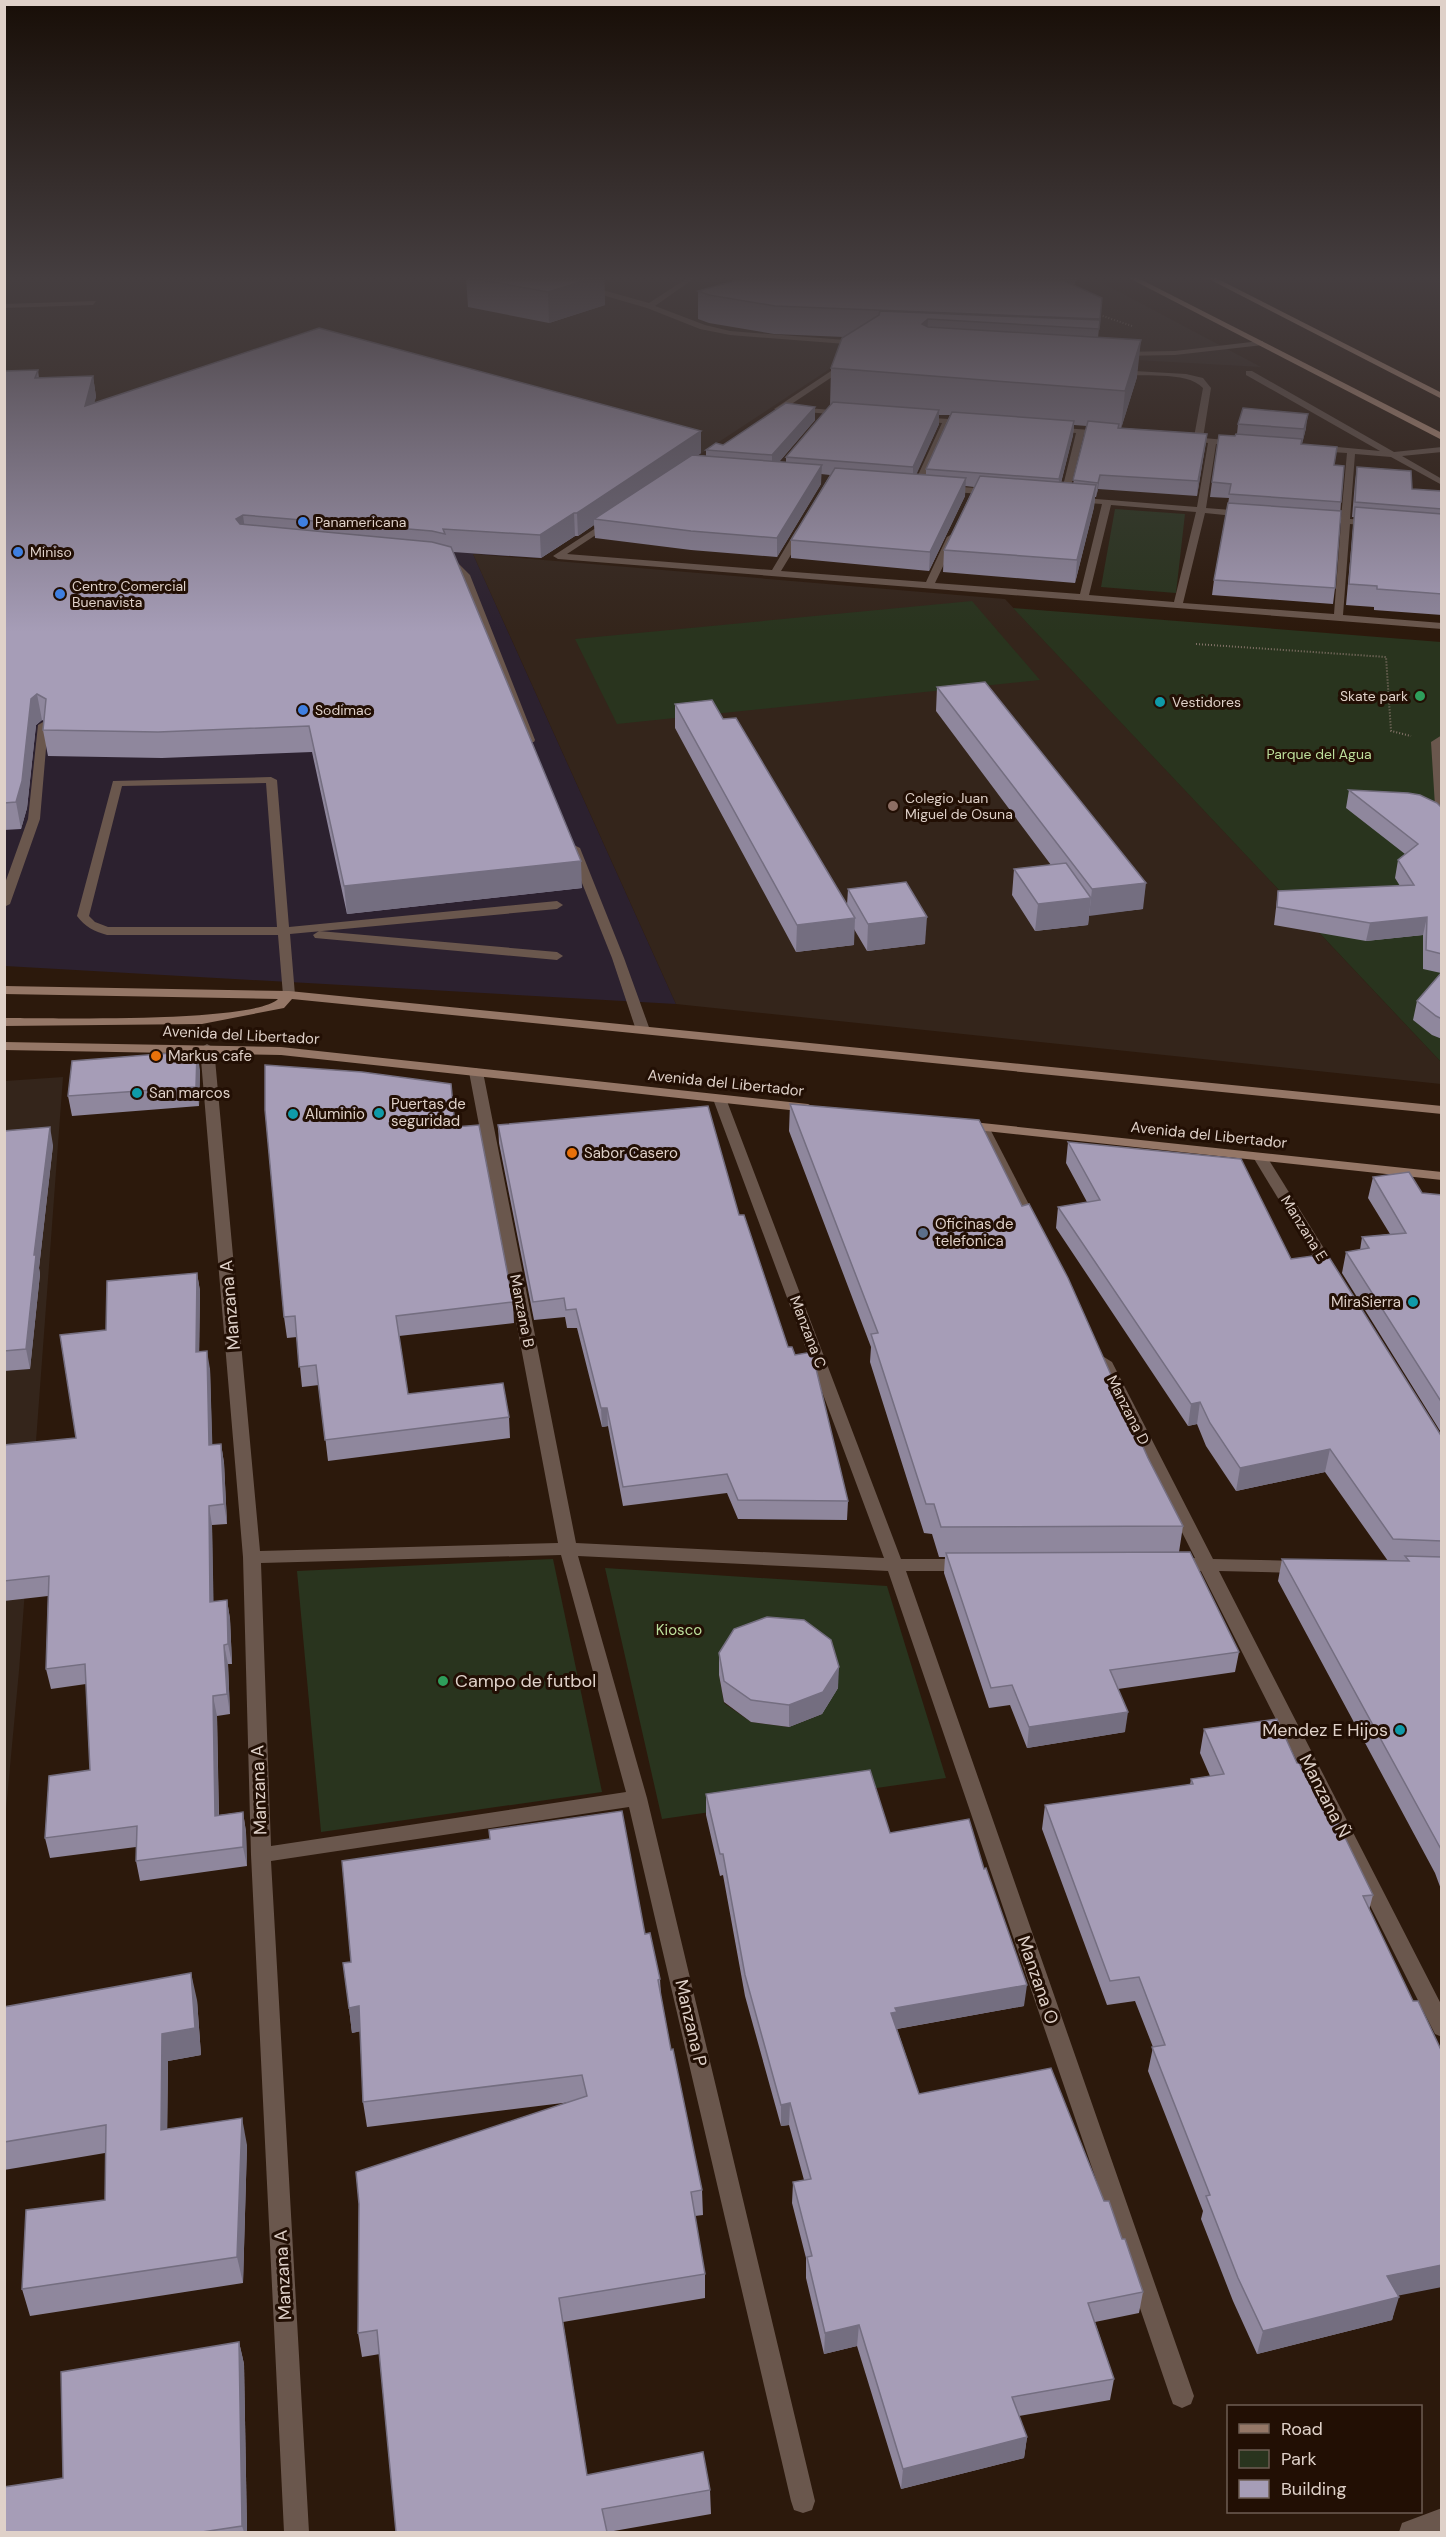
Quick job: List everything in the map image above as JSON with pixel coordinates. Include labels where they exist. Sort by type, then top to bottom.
[{"type":"highway","points":[[1361,395],[1442,437]]},
{"type":"main road","points":[[4,990],[289,995],[1442,1110]]},
{"type":"main road","points":[[4,1022],[202,1020],[279,1005],[289,995]]},
{"type":"main road","name":"Avenida del Libertador","points":[[4,1046],[281,1051],[827,1110]]},
{"type":"main road","name":"Avenida del Libertador","points":[[946,1123],[1442,1176]]},
{"type":"street","points":[[771,414],[798,395]]},
{"type":"street","points":[[1198,440],[1206,395]]},
{"type":"street","points":[[1289,395],[1442,483]]},
{"type":"street","points":[[780,407],[855,414]]},
{"type":"street","points":[[821,421],[829,412]]},
{"type":"street","points":[[912,418],[981,423]]},
{"type":"street","points":[[917,486],[947,421]]},
{"type":"street","points":[[1047,429],[1116,434]]},
{"type":"street","points":[[1064,498],[1081,431]]},
{"type":"street","points":[[1175,438],[1247,443]]},
{"type":"street","points":[[1178,605],[1201,511],[1212,441]]},
{"type":"street","points":[[1305,448],[1393,454],[1442,449]]},
{"type":"street","points":[[1338,619],[1351,451]]},
{"type":"street","points":[[906,486],[928,487]]},
{"type":"street","points":[[940,488],[1008,494]]},
{"type":"street","points":[[969,501],[974,491]]},
{"type":"street","points":[[1053,497],[1257,515]]},
{"type":"street","points":[[1084,597],[1107,503]]},
{"type":"street","points":[[615,518],[558,556],[1442,626]]},
{"type":"street","points":[[1313,519],[1382,524]]},
{"type":"street","points":[[776,572],[806,521]]},
{"type":"street","points":[[929,586],[959,522]]},
{"type":"street","points":[[434,560],[455,565],[465,575],[535,750]]},
{"type":"street","points":[[4,904],[34,819],[44,725]]},
{"type":"street","points":[[1438,740],[1442,822]]},
{"type":"street","points":[[289,995],[283,932],[271,780],[117,783],[83,916],[91,925],[107,932],[283,932],[557,956]]},
{"type":"street","points":[[570,838],[618,958],[643,1030]]},
{"type":"street","points":[[283,932],[557,905]]},
{"type":"street","name":"Manzana A","points":[[207,1048],[252,1557],[261,1856],[296,2532]]},
{"type":"street","name":"Manzana B","points":[[476,1072],[568,1549]]},
{"type":"street","name":"Manzana C","points":[[720,1098],[895,1565]]},
{"type":"street","points":[[982,1127],[1041,1242]]},
{"type":"street","name":"Manzana E","points":[[1260,1157],[1335,1279]]},
{"type":"street","name":"Manzana D","points":[[1095,1346],[1208,1564]]},
{"type":"street","points":[[252,1557],[568,1549],[895,1565],[988,1565]]},
{"type":"street","name":"Manzana P","points":[[568,1549],[637,1798],[803,2501]]},
{"type":"street","points":[[1162,1564],[1313,1568]]},
{"type":"street","name":"Manzana Ñ","points":[[1208,1564],[1442,2028]]},
{"type":"street","name":"Manzana O","points":[[895,1565],[1182,2396]]},
{"type":"street","points":[[261,1856],[637,1798]]},
{"type":"street","points":[[1411,2532],[1442,2520]]},
{"type":"path","points":[[1196,644],[1386,657],[1391,732],[1438,740]]},
{"type":"shaded area","points":[[5,395],[178,395],[5,453]]},
{"type":"shaded area","points":[[178,395],[493,395],[702,453],[541,558],[473,554],[676,1004],[5,966],[4,453]]},
{"type":"shaded area","points":[[493,395],[789,395],[702,453]]},
{"type":"shaded area","name":"Colegio Juan Miguel de Osuna","points":[[473,554],[1005,599],[1441,1062],[1441,1084],[676,1004]]},
{"type":"shaded area","points":[[63,1077],[19,1671],[5,1820],[5,1081]]},
{"type":"green space","points":[[1115,509],[1185,514],[1176,593],[1101,587]]},
{"type":"green space","points":[[972,601],[1040,680],[617,724],[575,639]]},
{"type":"green space","name":"Parque del Agua","points":[[1013,608],[1441,642],[1441,1062]]},
{"type":"green space","name":"Campo de futbol","points":[[553,1559],[602,1792],[321,1832],[297,1571]]},
{"type":"green space","name":"Kiosco","points":[[605,1568],[887,1586],[946,1778],[662,1819]],"holes":[[[735,1650],[822,1714],[789,1727],[751,1722],[724,1703],[719,1675]]]},
{"type":"building","points":[[4,395],[88,395],[85,406],[117,395],[569,395],[701,431],[540,535],[443,529],[445,534],[243,515],[236,519],[240,524],[432,542],[451,547],[581,861],[344,886],[309,726],[158,732],[43,730],[46,699],[37,694],[31,699],[22,781],[16,802],[4,803]]},
{"type":"building","points":[[833,402],[939,410],[913,467],[786,457]]},
{"type":"building","points":[[786,403],[815,407],[772,455],[706,450],[716,443],[723,445]]},
{"type":"building","points":[[1243,408],[1308,414],[1304,429],[1238,424]]},
{"type":"building","points":[[952,412],[1074,421],[1059,479],[926,469]]},
{"type":"building","points":[[1088,421],[1119,424],[1118,428],[1207,434],[1198,481],[1100,475],[1098,483],[1073,480]]},
{"type":"building","points":[[1236,434],[1302,439],[1301,444],[1337,447],[1334,465],[1344,466],[1341,502],[1229,494],[1231,484],[1212,482],[1219,435],[1235,436]]},
{"type":"building","points":[[692,455],[822,465],[777,538],[691,531],[594,519]]},
{"type":"building","points":[[1357,467],[1411,471],[1412,489],[1441,491],[1442,509],[1355,502]]},
{"type":"building","points":[[835,468],[966,478],[930,552],[791,540]]},
{"type":"building","points":[[980,476],[1096,485],[1077,560],[944,550]]},
{"type":"building","points":[[1228,503],[1341,511],[1335,588],[1214,580]]},
{"type":"building","points":[[1355,507],[1442,514],[1442,594],[1377,589],[1377,586],[1349,584]]},
{"type":"building","points":[[985,682],[1146,883],[1092,889],[937,687]]},
{"type":"building","points":[[712,700],[723,719],[736,718],[855,918],[797,925],[675,704]]},
{"type":"building","points":[[1349,790],[1420,795],[1442,808],[1442,954],[1426,950],[1427,917],[1370,923],[1277,907],[1278,891],[1414,885],[1398,860],[1418,844]]},
{"type":"building","points":[[1066,863],[1091,898],[1038,904],[1014,869]]},
{"type":"building","points":[[906,882],[927,917],[868,924],[848,889]]},
{"type":"building","points":[[1442,972],[1442,1019],[1417,1001]]},
{"type":"building","points":[[197,1051],[196,1087],[68,1096],[72,1061]]},
{"type":"building","points":[[265,1065],[362,1072],[451,1084],[455,1127],[479,1125],[513,1302],[396,1316],[408,1394],[503,1383],[509,1417],[325,1440],[316,1365],[299,1367],[295,1316],[284,1317],[265,1110]]},
{"type":"building","points":[[790,1104],[979,1120],[1022,1206],[1029,1204],[1068,1278],[1148,1458],[1183,1526],[941,1527],[934,1504],[926,1504],[871,1334],[878,1333]]},
{"type":"building","points":[[708,1106],[739,1215],[744,1215],[788,1347],[792,1347],[795,1355],[812,1352],[848,1501],[738,1500],[727,1474],[623,1487],[607,1408],[601,1408],[576,1309],[566,1310],[564,1298],[533,1302],[498,1125]]},
{"type":"building","points":[[50,1127],[34,1255],[36,1255],[26,1349],[4,1351],[4,1131]]},
{"type":"building","points":[[1068,1142],[1241,1159],[1291,1259],[1327,1254],[1442,1437],[1442,1541],[1393,1539],[1330,1449],[1240,1468],[1210,1423],[1200,1402],[1191,1404],[1058,1207],[1100,1200]]},
{"type":"building","name":"MiraSierra","points":[[1409,1172],[1422,1193],[1442,1195],[1442,1403],[1346,1252],[1369,1248],[1362,1237],[1406,1233],[1373,1177]]},
{"type":"building","points":[[197,1273],[196,1352],[207,1351],[209,1445],[221,1444],[224,1504],[209,1506],[210,1602],[227,1600],[228,1644],[224,1645],[227,1694],[213,1696],[215,1816],[243,1812],[243,1847],[136,1861],[137,1826],[45,1838],[49,1776],[90,1770],[85,1664],[46,1669],[49,1576],[4,1581],[4,1445],[76,1438],[60,1335],[106,1330],[107,1281]]},
{"type":"building","points":[[1190,1552],[1239,1652],[1110,1670],[1128,1712],[1029,1727],[1012,1685],[991,1688],[946,1553]]},
{"type":"building","name":"Mendez E Hijos","points":[[1405,1556],[1442,1557],[1442,1851],[1282,1559],[1409,1561]]},
{"type":"building","points":[[767,1617],[804,1620],[831,1640],[839,1667],[823,1692],[789,1705],[751,1700],[724,1681],[719,1653],[734,1629]]},
{"type":"building","points":[[1277,1719],[1297,1763],[1328,1818],[1335,1817],[1373,1895],[1363,1896],[1413,2001],[1418,2001],[1442,2052],[1442,2265],[1387,2276],[1399,2297],[1263,2331],[1238,2278],[1206,2196],[1210,2195],[1152,2047],[1165,2045],[1139,1977],[1110,1981],[1045,1805],[1193,1784],[1191,1779],[1224,1774],[1204,1729]]},
{"type":"building","points":[[870,1770],[890,1833],[969,1819],[984,1869],[986,1868],[1027,1985],[895,2008],[897,2012],[891,2013],[919,2094],[1051,2068],[1104,2201],[1109,2201],[1122,2239],[1125,2239],[1143,2292],[1088,2303],[1114,2379],[1012,2397],[1027,2437],[903,2469],[859,2325],[825,2333],[807,2257],[812,2256],[793,2182],[811,2179],[790,2103],[781,2105],[745,1975],[723,1854],[720,1854],[706,1794]]},
{"type":"building","points":[[622,1811],[645,1934],[650,1933],[671,2050],[673,2049],[702,2190],[691,2192],[705,2274],[559,2298],[587,2475],[703,2452],[710,2490],[602,2509],[607,2532],[396,2532],[377,2330],[358,2333],[359,2204],[356,2172],[587,2096],[582,2075],[363,2102],[359,2006],[349,2008],[343,1963],[351,1962],[342,1861],[490,1839],[489,1830]]},
{"type":"building","points":[[191,1973],[195,2028],[162,2034],[161,2130],[242,2118],[237,2257],[22,2289],[26,2210],[105,2200],[106,2125],[4,2142],[4,2007]]},
{"type":"building","points":[[239,2342],[242,2526],[202,2532],[4,2532],[4,2487],[63,2478],[61,2372]]},
{"type":"place","name":"Panamericana","points":[[303,522]]},
{"type":"place","name":"Miniso","points":[[18,552]]},
{"type":"place","name":"Centro Comercial Buenavista","points":[[60,594]]},
{"type":"place","name":"Skate park","points":[[1420,696]]},
{"type":"place","name":"Vestidores","points":[[1160,702]]},
{"type":"place","name":"Sodimac","points":[[303,710]]},
{"type":"place","name":"Colegio Juan Miguel de Osuna","points":[[893,806]]},
{"type":"place","name":"Markus cafe","points":[[156,1056]]},
{"type":"place","name":"San marcos","points":[[137,1093]]},
{"type":"place","name":"Puertas de seguridad","points":[[379,1113]]},
{"type":"place","name":"Aluminio","points":[[293,1114]]},
{"type":"place","name":"Sabor Casero","points":[[572,1153]]},
{"type":"place","name":"Oficinas de telefonica","points":[[923,1233]]},
{"type":"place","name":"MiraSierra","points":[[1413,1302]]},
{"type":"place","name":"Campo de futbol","points":[[443,1681]]},
{"type":"place","name":"Mendez E Hijos","points":[[1400,1730]]}]
